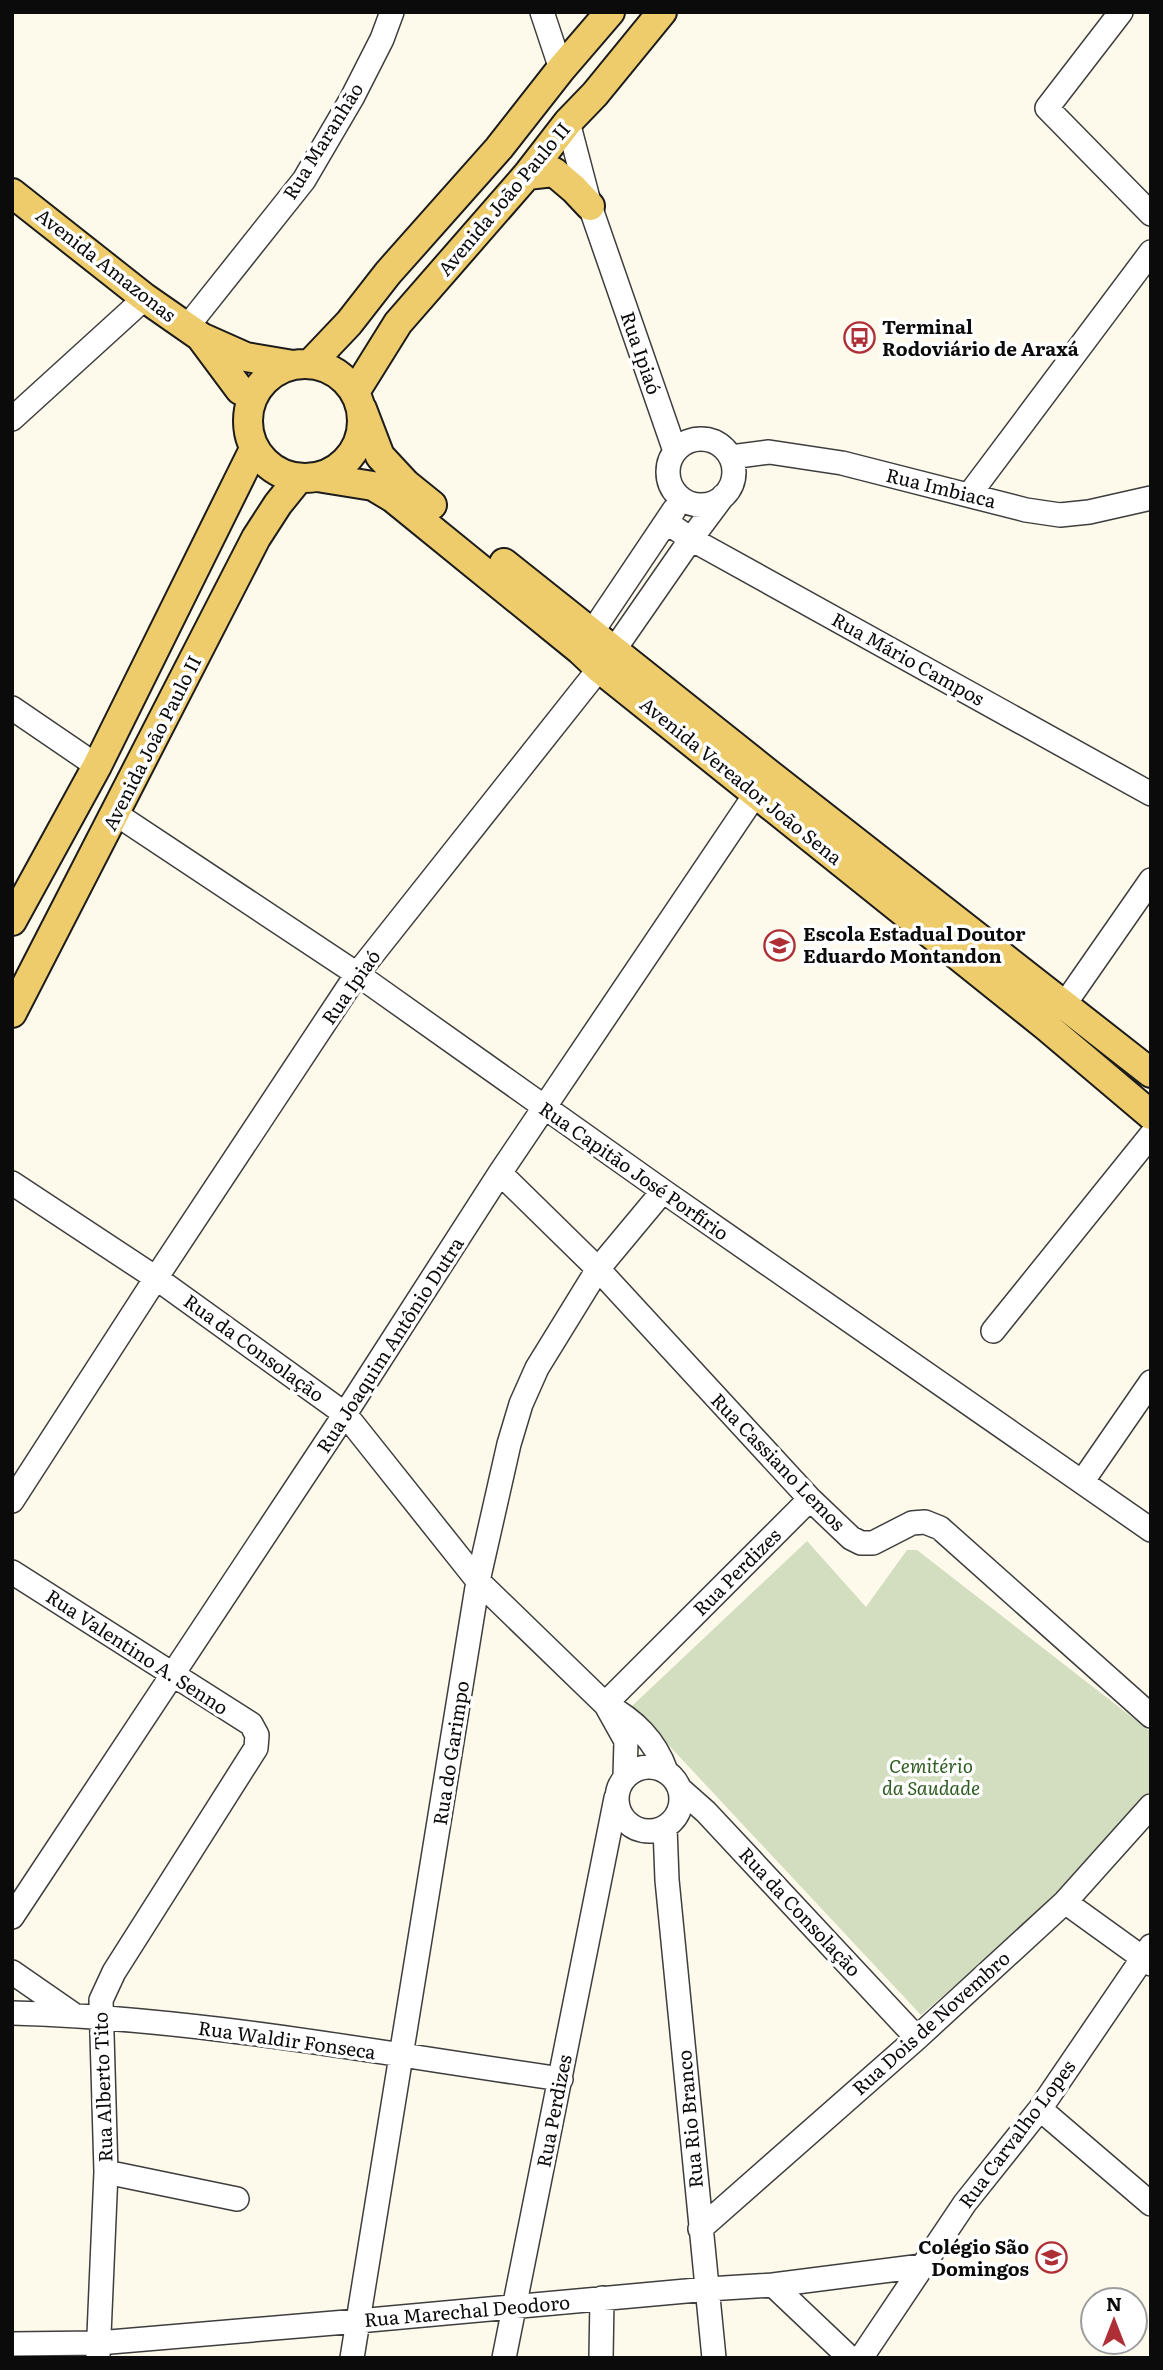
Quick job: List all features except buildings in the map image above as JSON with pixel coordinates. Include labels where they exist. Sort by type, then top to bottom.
[{"type":"main road","name":"Avenida João Paulo II","points":[[302,364],[349,323],[388,273],[499,148],[610,12]]},
{"type":"main road","name":"Avenida João Paulo II","points":[[358,401],[398,323],[527,175],[568,122],[595,94],[662,12]]},
{"type":"main road","points":[[527,175],[554,172],[590,206]]},
{"type":"main road","name":"Avenida Amazonas","points":[[12,192],[145,298],[194,332]]},
{"type":"main road","points":[[388,273],[411,276],[417,283],[420,298]]},
{"type":"main road","points":[[194,332],[246,357],[302,364],[329,368],[344,378],[358,401],[363,424],[360,439],[354,452],[338,468],[308,478],[281,473],[265,463],[254,449],[248,432],[248,414],[253,396],[262,382],[276,371],[302,364]]},
{"type":"main road","points":[[194,332],[240,390],[253,396]]},
{"type":"main road","name":"Avenida Vereador João Sena","points":[[358,401],[380,456],[405,484],[596,650],[762,784],[1151,1115]]},
{"type":"main road","name":"Avenida João Paulo II","points":[[12,921],[97,766],[254,449]]},
{"type":"main road","name":"Avenida João Paulo II","points":[[12,1013],[236,577],[278,504],[308,478]]},
{"type":"main road","name":"Avenida Vereador João Sena","points":[[308,478],[373,486],[393,498],[596,650]]},
{"type":"main road","points":[[203,556],[236,577]]},
{"type":"main road","name":"Avenida Vereador João Sena","points":[[762,784],[1063,1005],[1151,1073]]},
{"type":"street","name":"Rua Maranhão","points":[[194,332],[304,180],[352,97],[382,39],[391,12]]},
{"type":"street","points":[[542,12],[561,69]]},
{"type":"street","points":[[1121,12],[1047,108],[1151,215]]},
{"type":"street","name":"Rua Ipiaó","points":[[568,122],[590,206],[675,451],[668,471],[674,491],[682,499],[666,522],[596,650]]},
{"type":"street","points":[[969,495],[1151,252]]},
{"type":"street","points":[[12,419],[145,298]]},
{"type":"street","points":[[675,451],[690,441],[708,439],[718,443],[731,457]]},
{"type":"street","name":"Rua Imbiaca","points":[[731,457],[769,452],[842,463],[1026,510],[1060,514],[1089,512],[1151,498]]},
{"type":"street","name":"Rua Ipiaó","points":[[12,1501],[358,974],[596,650],[691,539],[730,488],[734,467],[731,457]]},
{"type":"street","points":[[682,499],[703,505],[723,496]]},
{"type":"street","name":"Rua Mário Campos","points":[[666,522],[691,539],[1151,794]]},
{"type":"street","points":[[12,708],[97,766]]},
{"type":"street","name":"Rua Joaquim Antônio Dutra","points":[[12,1917],[345,1414],[500,1173],[762,784]]},
{"type":"street","name":"Rua Capitão José Porfírio","points":[[116,814],[358,974],[544,1108],[1151,1530]]},
{"type":"street","points":[[1063,1005],[1151,880]]},
{"type":"street","points":[[993,1331],[1151,1135]]},
{"type":"street","name":"Rua Cassiano Lemos","points":[[500,1173],[598,1269],[810,1499],[851,1538],[861,1544],[873,1543],[912,1523],[925,1522],[940,1528],[1151,1716]]},
{"type":"street","name":"Rua da Consolação","points":[[12,1183],[156,1278],[345,1414],[478,1581],[605,1704],[627,1717],[659,1751],[673,1780],[917,2038]]},
{"type":"street","name":"Rua do Garimpo","points":[[352,2358],[478,1581],[509,1444],[521,1404],[537,1368],[598,1269],[663,1191]]},
{"type":"street","points":[[1082,1482],[1149,1387]]},
{"type":"street","name":"Rua Perdizes","points":[[605,1704],[810,1499]]},
{"type":"street","name":"Rua Valentino A. Senno","points":[[12,1572],[251,1724],[257,1735]]},
{"type":"street","name":"Rua da Consolação","points":[[605,1704],[626,1741],[621,1788]]},
{"type":"street","name":"Rua Alberto Tito","points":[[98,2350],[106,2172],[101,2000],[114,1972],[256,1748],[257,1735]]},
{"type":"street","points":[[645,1767],[656,1768],[673,1780],[682,1800],[673,1820],[647,1828],[621,1815],[621,1788],[634,1771],[645,1767]]},
{"type":"street","name":"Rua Perdizes","points":[[504,2358],[603,1864],[621,1788]]},
{"type":"street","name":"Rua Dois de Novembro","points":[[700,2229],[917,2038],[1065,1902],[1151,1806]]},
{"type":"street","name":"Rua Perdizes","points":[[603,1864],[647,1828]]},
{"type":"street","name":"Rua Rio Branco","points":[[647,1828],[667,1881],[714,2358]]},
{"type":"street","points":[[1065,1902],[1148,1956]]},
{"type":"street","name":"Rua Carvalho Lopes","points":[[861,2358],[965,2203],[1040,2109],[1148,1956]]},
{"type":"street","points":[[12,1972],[74,2015]]},
{"type":"street","name":"Rua Waldir Fonseca","points":[[12,2013],[101,2016],[173,2023],[561,2079]]},
{"type":"street","points":[[1040,2109],[1151,2204]]},
{"type":"street","points":[[106,2172],[237,2199]]},
{"type":"street","name":"Rua Marechal Deodoro","points":[[12,2344],[98,2350],[358,2321],[773,2285],[922,2266]]},
{"type":"street","points":[[773,2285],[850,2358]]},
{"type":"street","points":[[601,2358],[602,2298]]},
{"type":"green space","name":"Cemitério da Saudade","points":[[807,1541],[866,1607],[907,1550],[917,1550],[1151,1732],[1151,1790],[1061,1893],[921,2015],[632,1706]]},
{"type":"place","name":"Terminal Rodoviário de Araxá","points":[[859,338]]},
{"type":"place","name":"Escola Estadual Doutor Eduardo Montandon","points":[[780,945]]},
{"type":"place","name":"Colégio São Domingos","points":[[1052,2258]]}]
